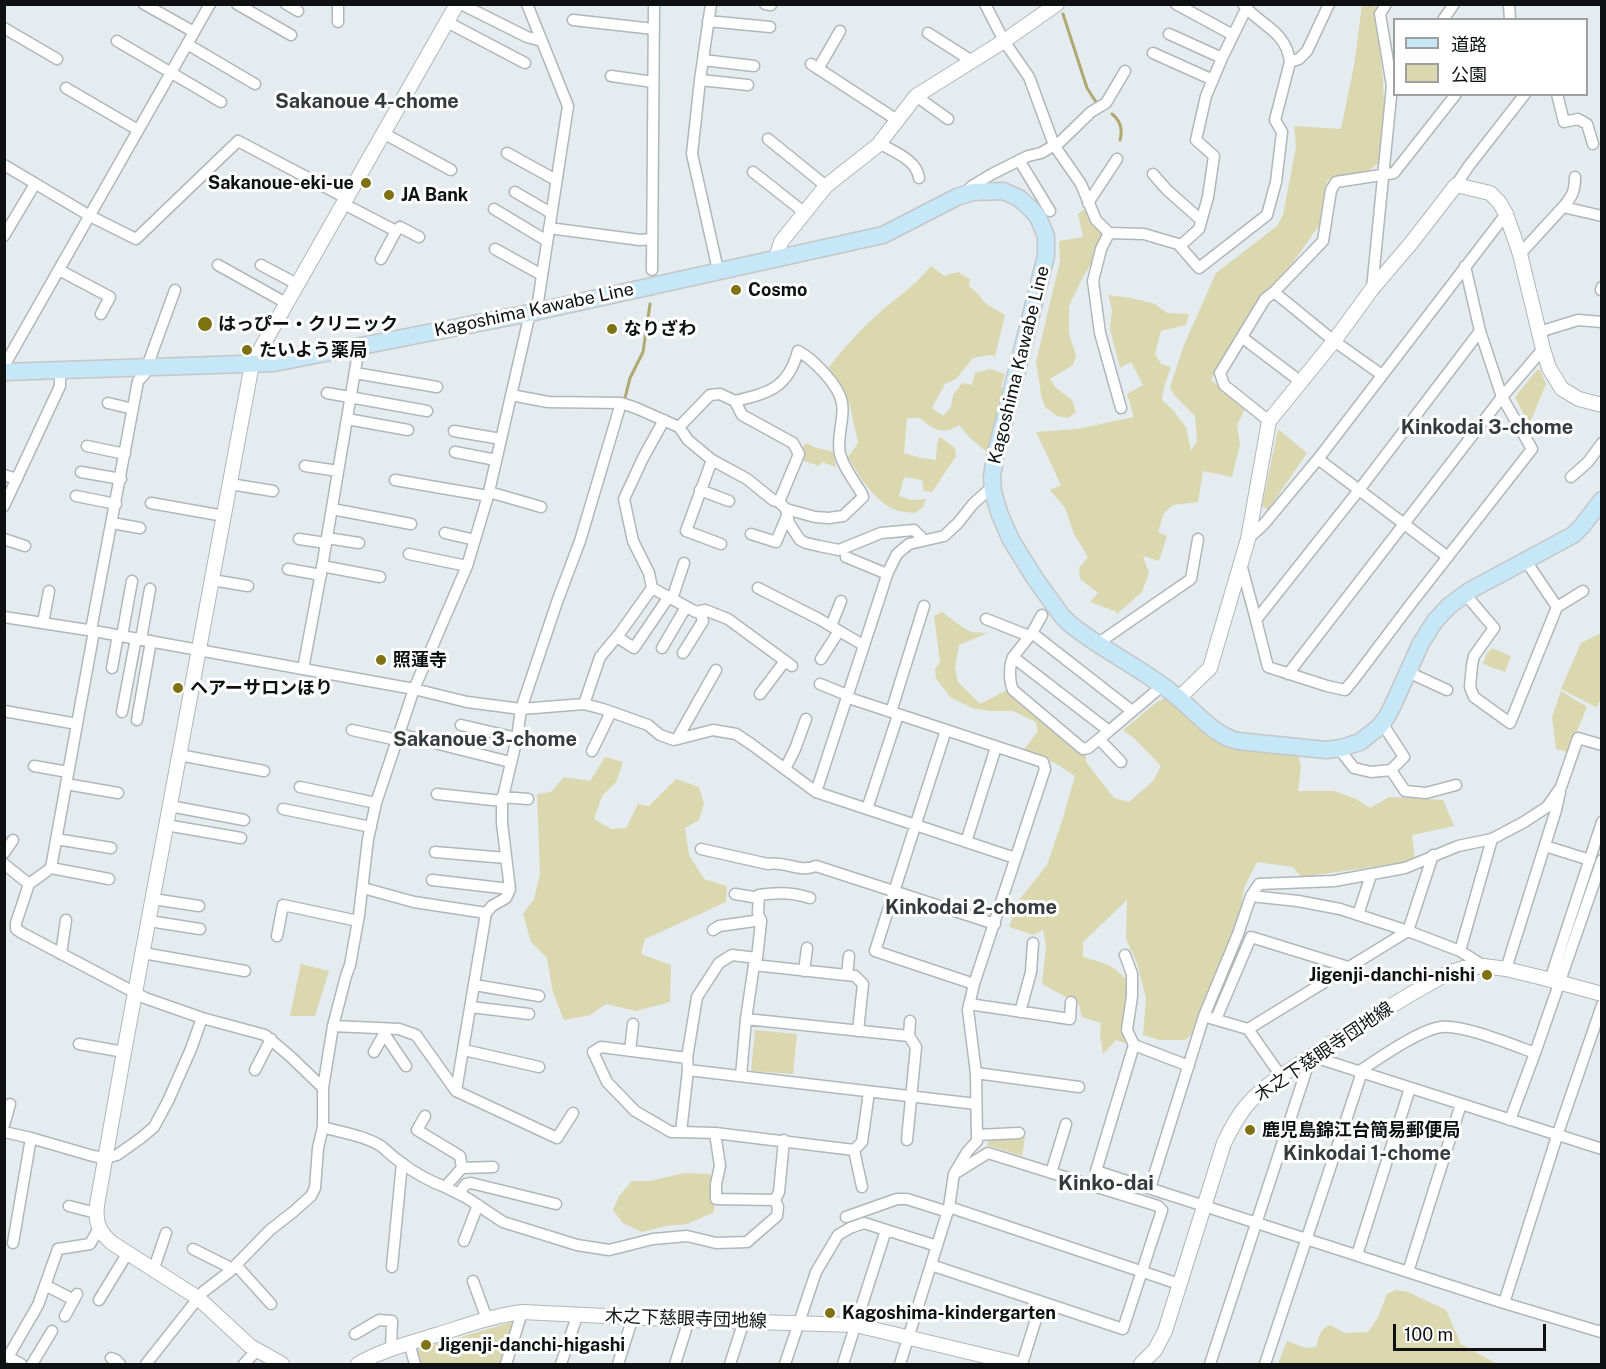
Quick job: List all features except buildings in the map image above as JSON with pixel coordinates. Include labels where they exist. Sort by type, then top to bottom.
[{"type":"main road","name":"Kagoshima Kawabe Line","points":[[4,372],[274,363],[530,313],[883,235],[938,206],[963,196],[974,192],[1003,191],[1014,195],[1032,210],[1044,230],[1047,243],[1044,270],[994,457],[993,486],[997,509],[1006,530],[1036,580],[1065,620],[1179,698],[1216,731],[1233,740],[1316,750],[1339,749],[1360,742],[1370,735],[1382,723],[1392,707],[1421,643],[1435,621],[1449,606],[1465,594],[1576,532],[1600,507]]},
{"type":"street","points":[[144,4],[194,32]]},
{"type":"street","points":[[4,366],[210,4]]},
{"type":"street","points":[[237,4],[291,35]]},
{"type":"street","points":[[286,4],[297,11]]},
{"type":"street","points":[[338,4],[338,22]]},
{"type":"street","points":[[146,1365],[203,1292],[235,1267],[270,1230],[311,1196],[316,1180],[318,1148],[323,1127],[323,1088],[333,1026],[345,976],[350,965],[376,802],[414,689],[467,566],[489,494],[530,313],[538,303],[568,105],[527,4]]},
{"type":"street","points":[[652,270],[654,4]]},
{"type":"street","points":[[711,4],[692,154],[718,270]]},
{"type":"street","points":[[765,4],[771,5]]},
{"type":"street","points":[[985,4],[1004,41],[1029,77],[1054,146],[1081,184],[1096,220],[1108,233],[1143,234],[1178,244],[1199,268],[1267,215],[1275,182],[1282,132],[1275,120],[1290,62],[1289,53],[1278,34],[1245,7],[1206,96],[1196,140],[1214,156],[1208,197],[1199,229],[1180,246]]},
{"type":"street","points":[[776,258],[781,242],[826,186],[879,143],[916,96],[1004,41],[1057,4]]},
{"type":"street","points":[[1176,4],[1233,35]]},
{"type":"street","points":[[1290,62],[1299,59],[1307,51],[1329,4]]},
{"type":"street","points":[[1371,289],[1393,84],[1380,14],[1386,4]]},
{"type":"street","points":[[1444,18],[1454,4]]},
{"type":"street","points":[[282,1365],[256,1351],[198,1299],[112,1244],[103,1236],[96,1213],[142,952],[252,364],[455,5],[527,37],[542,41]]},
{"type":"street","points":[[573,20],[654,29]]},
{"type":"street","points":[[708,21],[770,27]]},
{"type":"street","points":[[447,22],[525,63]]},
{"type":"street","points":[[4,28],[57,59]]},
{"type":"street","points":[[840,31],[814,67],[897,120]]},
{"type":"street","points":[[928,33],[972,61]]},
{"type":"street","points":[[1169,34],[1222,58]]},
{"type":"street","points":[[117,41],[221,102]]},
{"type":"street","points":[[187,44],[255,84]]},
{"type":"street","points":[[1154,53],[1168,65],[1213,80]]},
{"type":"street","points":[[703,60],[754,66]]},
{"type":"street","points":[[963,196],[972,186],[1019,160],[1054,146],[1091,112],[1106,103],[1125,71]]},
{"type":"street","points":[[611,76],[653,82]]},
{"type":"street","points":[[700,80],[748,86]]},
{"type":"street","points":[[66,88],[138,130]]},
{"type":"street","points":[[916,96],[948,119]]},
{"type":"street","points":[[1269,421],[1224,385],[1221,374],[1265,299],[1323,241],[1331,190],[1336,182],[1394,173],[1453,96]]},
{"type":"street","points":[[1179,698],[1210,668],[1248,539],[1269,421],[1334,340],[1371,289],[1413,242],[1468,166],[1523,96]]},
{"type":"street","points":[[1558,96],[1564,122],[1578,119],[1587,124],[1593,144]]},
{"type":"street","points":[[383,133],[451,170]]},
{"type":"street","points":[[768,139],[826,186]]},
{"type":"street","points":[[4,165],[90,216],[136,239],[238,141],[396,231]]},
{"type":"street","points":[[879,143],[914,164],[919,178]]},
{"type":"street","points":[[507,153],[556,180]]},
{"type":"street","points":[[1088,202],[1117,159]]},
{"type":"street","points":[[1019,160],[1050,211]]},
{"type":"street","points":[[753,172],[805,213]]},
{"type":"street","points":[[1154,174],[1167,190],[1201,220]]},
{"type":"street","points":[[1520,254],[1572,197],[1575,177]]},
{"type":"street","points":[[4,236],[35,184]]},
{"type":"street","points":[[1456,185],[1490,194],[1500,202],[1520,254],[1549,368],[1562,389],[1579,399],[1602,405]]},
{"type":"street","points":[[515,192],[551,213]]},
{"type":"street","points":[[1563,207],[1602,216]]},
{"type":"street","points":[[494,209],[547,241]]},
{"type":"street","points":[[1248,539],[1264,524],[1318,459],[1506,213]]},
{"type":"street","points":[[381,260],[400,227],[419,237]]},
{"type":"street","points":[[549,228],[640,240],[651,239]]},
{"type":"street","points":[[1108,233],[1101,249],[1093,281],[1100,333],[1120,408]]},
{"type":"street","points":[[495,249],[542,275]]},
{"type":"street","points":[[218,265],[286,303]]},
{"type":"street","points":[[261,265],[297,284]]},
{"type":"street","points":[[1241,564],[1268,667],[1345,690],[1532,449],[1502,397],[1480,331],[1465,266]]},
{"type":"street","points":[[59,270],[110,297],[100,314]]},
{"type":"street","points":[[51,868],[138,381],[144,375],[176,290]]},
{"type":"street","points":[[1274,292],[1382,375]]},
{"type":"street","points":[[1539,332],[1578,320],[1602,322]]},
{"type":"street","points":[[1257,620],[1480,331]]},
{"type":"street","points":[[1242,338],[1301,382]]},
{"type":"street","points":[[303,669],[359,347]]},
{"type":"street","points":[[1288,674],[1502,397],[1543,349]]},
{"type":"street","points":[[511,395],[548,402],[621,403],[636,408],[679,427],[688,440],[712,460],[747,479],[784,509],[815,517],[843,516],[862,497],[847,472],[839,451],[842,402],[830,379],[808,357],[798,351],[794,367],[778,387],[735,401]]},
{"type":"street","points":[[4,506],[60,386],[60,370]]},
{"type":"street","points":[[355,373],[437,387]]},
{"type":"street","points":[[327,393],[427,411]]},
{"type":"street","points":[[679,427],[710,395],[720,394],[735,401],[742,415],[793,443],[799,454],[776,542],[761,542],[751,534]]},
{"type":"street","points":[[108,403],[134,409]]},
{"type":"street","points":[[456,1091],[486,913],[492,906],[506,898],[510,889],[502,823],[502,799],[517,738],[521,709],[580,541],[621,403]]},
{"type":"street","points":[[347,419],[408,430]]},
{"type":"street","points":[[584,705],[600,657],[652,588],[649,573],[633,541],[624,499],[664,420]]},
{"type":"street","points":[[454,431],[501,439]]},
{"type":"street","points":[[1570,477],[1588,462],[1602,442]]},
{"type":"street","points":[[87,446],[125,454]]},
{"type":"street","points":[[454,452],[496,460]]},
{"type":"street","points":[[1318,459],[1448,556]]},
{"type":"street","points":[[712,460],[686,531],[720,544]]},
{"type":"street","points":[[305,466],[338,471]]},
{"type":"street","points":[[81,472],[121,479]]},
{"type":"street","points":[[4,475],[17,479]]},
{"type":"street","points":[[395,480],[489,494],[541,507]]},
{"type":"street","points":[[230,484],[273,491]]},
{"type":"street","points":[[816,792],[887,574],[897,554],[909,544],[945,536],[973,504],[993,486]]},
{"type":"street","points":[[700,490],[729,501]]},
{"type":"street","points":[[76,496],[116,504]]},
{"type":"street","points":[[151,503],[224,516]]},
{"type":"street","points":[[332,509],[411,524]]},
{"type":"street","points":[[784,509],[789,523],[800,540],[819,546],[839,550],[881,533],[914,531],[924,540]]},
{"type":"street","points":[[112,523],[140,528]]},
{"type":"street","points":[[445,533],[475,540]]},
{"type":"street","points":[[4,539],[26,546]]},
{"type":"street","points":[[299,539],[359,543]]},
{"type":"street","points":[[1097,644],[1191,579],[1198,539]]},
{"type":"street","points":[[409,554],[467,566]]},
{"type":"street","points":[[846,557],[887,574]]},
{"type":"street","points":[[1526,561],[1557,607]]},
{"type":"street","points":[[617,637],[634,648],[670,598],[684,563]]},
{"type":"street","points":[[288,569],[321,570],[380,577]]},
{"type":"street","points":[[212,580],[248,586]]},
{"type":"street","points":[[112,668],[132,582]]},
{"type":"street","points":[[652,588],[696,612],[705,610],[728,619],[788,663],[760,694]]},
{"type":"street","points":[[759,588],[863,645]]},
{"type":"street","points":[[137,720],[143,640],[150,589]]},
{"type":"street","points":[[43,623],[49,591]]},
{"type":"street","points":[[1465,594],[1494,628],[1474,656],[1470,687],[1474,697],[1510,723],[1557,607],[1583,591]]},
{"type":"street","points":[[821,659],[835,629],[841,601]]},
{"type":"street","points":[[867,810],[924,606]]},
{"type":"street","points":[[662,648],[686,607]]},
{"type":"street","points":[[683,653],[703,621],[700,611]]},
{"type":"street","points":[[1042,615],[1031,635],[1010,663],[1011,686],[1083,749],[1088,748],[1162,686]]},
{"type":"street","points":[[4,617],[93,630],[414,689],[467,702],[521,709],[584,705],[648,725],[660,735],[674,740],[713,730],[736,734],[816,792],[1015,858]]},
{"type":"street","points":[[986,619],[1031,635],[1132,711]]},
{"type":"street","points":[[122,712],[143,640]]},
{"type":"street","points":[[1013,657],[1109,731]]},
{"type":"street","points":[[677,739],[716,670]]},
{"type":"street","points":[[1408,672],[1447,690]]},
{"type":"street","points":[[820,684],[894,713],[1043,762],[1045,769],[969,1004],[976,1073],[977,1141],[967,1152],[954,1174],[948,1210],[900,1365]]},
{"type":"street","points":[[4,711],[77,724]]},
{"type":"street","points":[[592,751],[611,712]]},
{"type":"street","points":[[785,769],[806,719]]},
{"type":"street","points":[[1339,749],[1354,768],[1371,772],[1391,770],[1404,757],[1382,723]]},
{"type":"street","points":[[461,725],[517,738]]},
{"type":"street","points":[[352,730],[398,737],[510,762]]},
{"type":"street","points":[[946,730],[875,951],[974,984]]},
{"type":"street","points":[[1506,969],[1578,738],[1602,745]]},
{"type":"street","points":[[1099,739],[1120,762]]},
{"type":"street","points":[[966,842],[996,747]]},
{"type":"street","points":[[179,755],[264,771]]},
{"type":"street","points":[[34,766],[68,772]]},
{"type":"street","points":[[1391,770],[1405,791],[1426,793],[1456,785]]},
{"type":"street","points":[[66,784],[118,793]]},
{"type":"street","points":[[300,787],[376,802]]},
{"type":"street","points":[[1150,1188],[1204,1016],[1251,896],[1259,884],[1334,881],[1405,868],[1458,846],[1492,839],[1546,807],[1561,787]]},
{"type":"street","points":[[437,794],[528,799]]},
{"type":"street","points":[[170,806],[244,820]]},
{"type":"street","points":[[283,809],[371,827]]},
{"type":"street","points":[[1510,1120],[1535,1053],[1554,981],[1602,822]]},
{"type":"street","points":[[166,825],[241,838]]},
{"type":"street","points":[[56,839],[111,848]]},
{"type":"street","points":[[1460,951],[1492,839]]},
{"type":"street","points":[[4,853],[13,840]]},
{"type":"street","points":[[1545,846],[1590,860]]},
{"type":"street","points":[[700,849],[768,864],[776,862],[807,870],[816,866],[995,924]]},
{"type":"street","points":[[435,852],[506,858]]},
{"type":"street","points":[[1248,1029],[1408,931],[1433,855]]},
{"type":"street","points":[[1554,981],[1602,860]]},
{"type":"street","points":[[4,864],[29,884]]},
{"type":"street","points":[[109,879],[48,869],[29,884],[16,929],[146,998],[202,1018],[265,1035],[323,1088]]},
{"type":"street","points":[[1358,915],[1371,874]]},
{"type":"street","points":[[432,880],[453,887],[510,889]]},
{"type":"street","points":[[363,888],[414,903],[486,913]]},
{"type":"street","points":[[741,1076],[746,1020],[760,920],[759,895],[774,892],[800,894],[810,898]]},
{"type":"street","points":[[735,894],[759,898]]},
{"type":"street","points":[[1251,896],[1298,901],[1340,909],[1460,951],[1484,966]]},
{"type":"street","points":[[153,899],[199,906]]},
{"type":"street","points":[[277,936],[283,905],[358,921]]},
{"type":"street","points":[[61,954],[66,920]]},
{"type":"street","points":[[713,930],[719,926],[760,920]]},
{"type":"street","points":[[148,921],[200,929]]},
{"type":"street","points":[[1216,1019],[1251,937],[1348,967]]},
{"type":"street","points":[[1020,1012],[1031,972],[1033,943]]},
{"type":"street","points":[[804,971],[807,948]]},
{"type":"street","points":[[142,952],[211,970],[245,971]]},
{"type":"street","points":[[681,1132],[688,1070],[687,1058],[697,997],[719,963],[732,955],[804,971],[855,976],[863,984],[858,1031]]},
{"type":"street","points":[[847,975],[849,956]]},
{"type":"street","points":[[1125,956],[1132,974],[1132,996],[1126,1029],[1134,1045],[1189,1066]]},
{"type":"street","name":"木之下慈眼寺団地線","points":[[1141,1365],[1155,1350],[1165,1331],[1224,1143],[1234,1122],[1248,1103],[1281,1076],[1413,993],[1448,973],[1464,968],[1484,966],[1506,969],[1602,994]]},
{"type":"street","points":[[475,985],[538,996]]},
{"type":"street","points":[[969,1004],[1070,1019],[1071,1002]]},
{"type":"street","points":[[1504,1303],[1557,1136],[1602,1005]]},
{"type":"street","points":[[471,1007],[529,1014]]},
{"type":"street","points":[[1204,1016],[1248,1029],[1281,1076]]},
{"type":"street","points":[[4,1132],[93,1156],[105,1158],[117,1155],[154,1127],[191,1049],[202,1018]]},
{"type":"street","points":[[746,1020],[909,1036]]},
{"type":"street","points":[[907,1140],[916,1047],[909,1036],[910,1021]]},
{"type":"street","points":[[630,1051],[633,1024]]},
{"type":"street","points":[[333,1026],[383,1031],[399,1029],[416,1035],[456,1091],[557,1138],[573,1113]]},
{"type":"street","points":[[1265,1365],[1360,1072],[1422,1034],[1441,1027],[1462,1028],[1535,1053]]},
{"type":"street","points":[[374,1052],[383,1031]]},
{"type":"street","points":[[383,1031],[406,1066]]},
{"type":"street","points":[[255,1070],[271,1040]]},
{"type":"street","points":[[79,1044],[124,1052]]},
{"type":"street","points":[[1134,1045],[1096,1171],[1504,1303],[1600,1332],[1602,1330]]},
{"type":"street","points":[[687,1058],[601,1047],[593,1052],[607,1082],[635,1112],[671,1132],[715,1133],[854,1150]]},
{"type":"street","points":[[464,1050],[539,1067]]},
{"type":"street","points":[[1210,1365],[1311,1056],[1602,1149]]},
{"type":"street","points":[[688,1070],[976,1104]]},
{"type":"street","points":[[976,1073],[1079,1087]]},
{"type":"street","points":[[1357,1255],[1410,1088]]},
{"type":"street","points":[[854,1150],[862,1142],[868,1092]]},
{"type":"street","points":[[4,1125],[10,1104]]},
{"type":"street","points":[[1408,1272],[1461,1104]]},
{"type":"street","points":[[425,1116],[417,1130],[460,1156],[462,1168]]},
{"type":"street","points":[[1051,1173],[1066,1124]]},
{"type":"street","points":[[323,1127],[348,1132],[381,1146],[432,1182],[459,1193],[503,1222],[577,1245],[609,1250],[653,1239],[687,1236],[716,1243],[747,1242],[777,1216],[776,1200],[779,1192],[784,1140]]},
{"type":"street","points":[[715,1133],[720,1166],[716,1184],[716,1199],[776,1200]]},
{"type":"street","points":[[977,1135],[1019,1133]]},
{"type":"street","points":[[13,1242],[31,1138]]},
{"type":"street","points":[[854,1150],[862,1186]]},
{"type":"street","points":[[931,1265],[1123,1329],[1162,1210],[1158,1206],[988,1153],[954,1174]]},
{"type":"street","points":[[392,1267],[402,1163]]},
{"type":"street","points":[[445,1187],[462,1168],[494,1167]]},
{"type":"street","points":[[459,1193],[466,1184],[471,1183],[556,1204]]},
{"type":"street","points":[[846,1217],[897,1199],[907,1199],[1179,1284]]},
{"type":"street","points":[[464,1241],[478,1205]]},
{"type":"street","points":[[69,1206],[96,1213]]},
{"type":"street","points":[[785,1365],[816,1272],[838,1236],[850,1227],[864,1223],[937,1246]]},
{"type":"street","points":[[21,1365],[6,1356],[38,1305],[58,1249],[90,1244],[99,1228]]},
{"type":"street","points":[[843,1365],[886,1230]]},
{"type":"street","points":[[153,1271],[166,1233]]},
{"type":"street","points":[[193,1248],[235,1267],[271,1304]]},
{"type":"street","points":[[99,1300],[127,1254]]},
{"type":"street","points":[[473,1281],[488,1319]]},
{"type":"street","points":[[45,1285],[75,1297],[65,1316]]},
{"type":"street","points":[[1020,1365],[1041,1303]]},
{"type":"street","points":[[506,1365],[522,1312]]},
{"type":"street","name":"木之下慈眼寺団地線","points":[[358,1365],[369,1358],[409,1343],[501,1315],[522,1312],[577,1316],[856,1325],[1020,1365]]},
{"type":"street","points":[[561,1365],[577,1316]]},
{"type":"street","points":[[618,1365],[633,1317]]},
{"type":"street","points":[[355,1334],[379,1320],[392,1321],[391,1349]]},
{"type":"street","points":[[675,1365],[689,1320]]},
{"type":"street","points":[[730,1365],[744,1322]]},
{"type":"street","points":[[32,1365],[52,1331]]},
{"type":"street","points":[[409,1343],[415,1365]]},
{"type":"street","points":[[244,1365],[256,1351]]},
{"type":"green space","points":[[1362,5],[1375,5],[1383,80],[1385,130],[1383,160],[1369,170],[1327,180],[1320,224],[1286,272],[1261,297],[1211,380],[1246,407],[1237,425],[1240,444],[1232,477],[1203,471],[1198,502],[1173,505],[1164,513],[1158,532],[1167,536],[1159,561],[1143,556],[1149,573],[1142,592],[1117,614],[1115,611],[1090,602],[1098,593],[1080,579],[1079,568],[1088,557],[1074,534],[1065,508],[1050,490],[1061,485],[1036,432],[1077,429],[1134,417],[1127,394],[1143,385],[1131,362],[1120,368],[1110,329],[1112,309],[1108,295],[1155,304],[1167,313],[1189,314],[1186,325],[1161,331],[1155,354],[1161,364],[1171,367],[1162,400],[1186,427],[1191,451],[1197,441],[1195,416],[1174,395],[1170,387],[1184,345],[1216,273],[1277,226],[1283,215],[1296,147],[1294,126],[1341,129],[1354,66]]},
{"type":"green space","points":[[1091,204],[1103,227],[1105,239],[1097,244],[1095,257],[1069,306],[1069,334],[1076,355],[1073,365],[1050,379],[1055,387],[1072,400],[1076,412],[1068,418],[1057,416],[1045,407],[1036,362],[1060,261],[1059,241],[1083,237],[1078,214]]},
{"type":"green space","points":[[931,266],[944,276],[958,272],[970,279],[969,286],[986,304],[1005,315],[995,356],[973,358],[956,379],[945,384],[932,408],[943,416],[951,407],[953,395],[962,383],[972,385],[975,373],[990,369],[1005,374],[1001,387],[1006,390],[989,454],[959,425],[943,431],[930,426],[920,418],[907,418],[904,453],[936,460],[940,437],[955,448],[956,456],[932,492],[924,491],[922,480],[904,477],[899,496],[911,500],[926,499],[923,507],[915,513],[903,512],[888,506],[874,494],[848,457],[858,443],[850,405],[829,367],[865,326]]},
{"type":"green space","points":[[1537,370],[1540,370],[1546,384],[1529,425],[1515,397]]},
{"type":"green space","points":[[1278,429],[1307,453],[1268,510],[1262,506]]},
{"type":"green space","points":[[807,443],[833,452],[836,467],[822,462],[819,466],[804,461],[801,448]]},
{"type":"green space","points":[[942,612],[971,632],[988,633],[959,645],[955,668],[958,682],[980,704],[1007,690],[1086,752],[1086,762],[1114,798],[1129,802],[1153,781],[1161,766],[1123,730],[1157,702],[1168,697],[1208,734],[1298,753],[1301,767],[1298,791],[1334,791],[1356,799],[1370,808],[1389,797],[1443,800],[1454,826],[1412,835],[1415,861],[1301,877],[1293,867],[1257,862],[1244,888],[1238,927],[1213,979],[1195,1032],[1185,1040],[1159,1040],[1143,1035],[1146,998],[1137,963],[1126,939],[1127,900],[1083,942],[1083,957],[1112,967],[1122,975],[1132,989],[1123,1028],[1133,1046],[1116,1040],[1103,1054],[1101,1023],[1082,1017],[1079,1004],[1042,984],[1046,946],[1043,930],[1034,935],[1009,927],[1019,900],[1047,865],[1075,776],[1036,754],[1020,755],[1038,731],[1036,722],[1013,711],[972,708],[950,697],[936,678],[935,669],[940,662],[934,616]]},
{"type":"green space","points":[[1601,633],[1601,700],[1596,707],[1561,689],[1581,643]]},
{"type":"green space","points":[[1492,648],[1511,656],[1505,672],[1483,664]]},
{"type":"green space","points":[[1561,691],[1587,707],[1568,752],[1556,749],[1552,717]]},
{"type":"green space","points":[[605,757],[623,762],[616,782],[602,796],[594,819],[611,829],[626,828],[638,804],[649,806],[676,779],[699,787],[704,803],[699,820],[685,828],[689,855],[704,879],[727,886],[726,902],[645,939],[641,954],[671,965],[670,1002],[636,1011],[606,1004],[590,1015],[564,1020],[553,993],[547,958],[531,942],[523,914],[534,899],[540,874],[537,794],[551,792],[564,777],[590,781]]},
{"type":"green space","points":[[301,964],[329,971],[315,1016],[290,1016]]},
{"type":"green space","points":[[755,1030],[797,1034],[793,1074],[751,1071]]},
{"type":"green space","points":[[1025,1136],[1022,1156],[987,1145],[989,1140]]},
{"type":"green space","points":[[685,1173],[710,1174],[715,1190],[714,1212],[688,1224],[642,1232],[623,1223],[613,1210],[619,1196],[632,1181],[650,1181]]},
{"type":"green space","points":[[1396,1290],[1408,1292],[1446,1310],[1461,1344],[1497,1364],[1278,1364],[1287,1341],[1306,1348],[1316,1347],[1319,1336],[1327,1326],[1330,1325],[1345,1333],[1368,1332],[1377,1319],[1387,1294]]},
{"type":"green space","points":[[514,1323],[502,1364],[419,1364],[416,1350]]},
{"type":"waterway","points":[[1063,14],[1087,88],[1096,102]]},
{"type":"waterway","points":[[1112,114],[1121,126],[1120,140]]},
{"type":"waterway","points":[[625,398],[630,378],[643,352],[650,304]]},
{"type":"place","name":"Sakanoue-eki-ue","points":[[366,183]]},
{"type":"place","name":"JA Bank","points":[[389,195]]},
{"type":"place","name":"Cosmo","points":[[736,290]]},
{"type":"place","name":"はっぴー・クリニック","points":[[205,324]]},
{"type":"place","name":"なりざわ","points":[[612,329]]},
{"type":"place","name":"たいよう薬局","points":[[247,350]]},
{"type":"place","name":"照蓮寺","points":[[381,660]]},
{"type":"place","name":"ヘアーサロンほり","points":[[178,688]]},
{"type":"place","name":"Jigenji-danchi-nishi","points":[[1487,975]]},
{"type":"place","name":"鹿児島錦江台簡易郵便局","points":[[1250,1130]]},
{"type":"place","name":"Kagoshima-kindergarten","points":[[830,1313]]},
{"type":"place","name":"Jigenji-danchi-higashi","points":[[426,1345]]},
{"type":"district","name":"Sakanoue 4-chome","points":[[367,102]]},
{"type":"district","name":"Kinkodai 3-chome","points":[[1487,428]]},
{"type":"district","name":"Sakanoue 3-chome","points":[[485,740]]},
{"type":"district","name":"Kinkodai 2-chome","points":[[971,908]]},
{"type":"district","name":"Kinkodai 1-chome","points":[[1367,1154]]},
{"type":"district","name":"Kinko-dai","points":[[1106,1184]]}]
